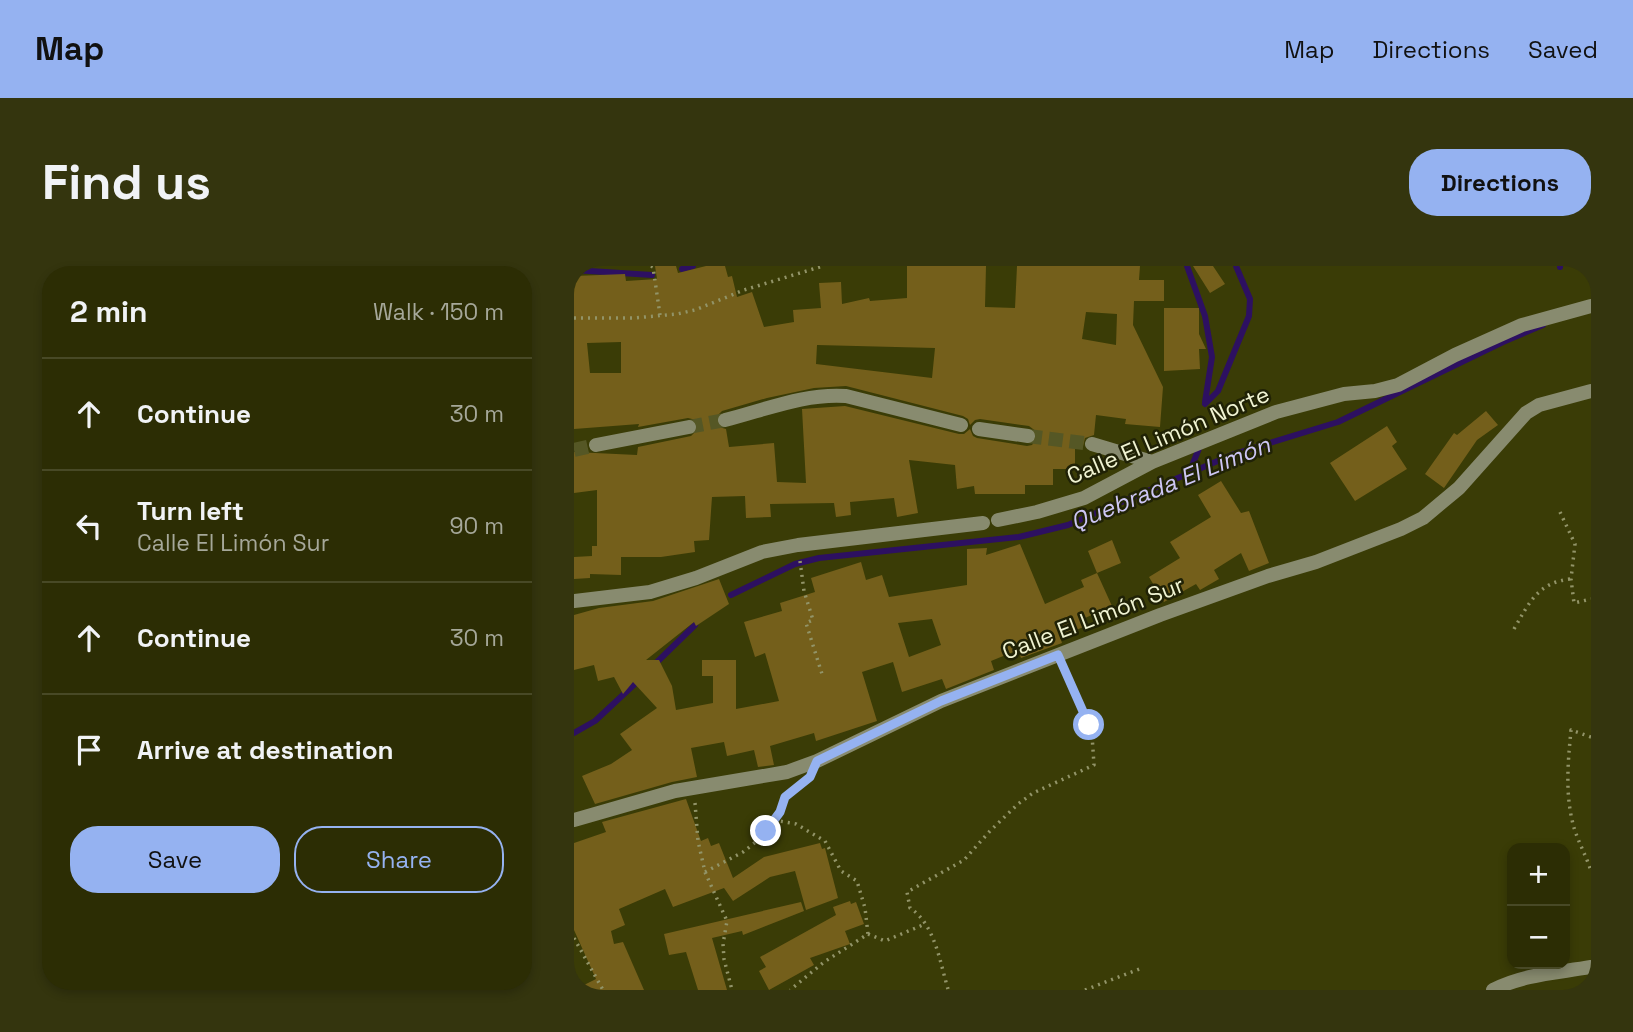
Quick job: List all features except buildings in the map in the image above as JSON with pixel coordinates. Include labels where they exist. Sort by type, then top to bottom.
[{"type":"street","name":"Calle El Limón Norte","points":[[998,520],[1084,498],[1152,462],[1276,412],[1344,394],[1375,391],[1398,385],[1455,355],[1522,325],[1591,306]]},
{"type":"street","name":"Calle El Limón Sur","points":[[574,820],[693,788],[766,776],[817,761],[941,701],[1160,615],[1268,576],[1316,562],[1401,529],[1423,517],[1459,488],[1526,413],[1539,405],[1591,391]]},
{"type":"street","points":[[725,420],[797,400],[833,395],[961,425]]},
{"type":"street","points":[[596,445],[689,427]]},
{"type":"street","points":[[979,429],[1028,436]]},
{"type":"street","points":[[1092,444],[1152,462]]},
{"type":"street","points":[[574,601],[650,592],[696,578],[762,552],[798,545],[983,523]]},
{"type":"street","points":[[1493,990],[1515,980],[1542,973],[1591,967]]},
{"type":"path","points":[[651,266],[660,316]]},
{"type":"path","points":[[574,318],[660,316],[695,310],[744,290],[823,266]]},
{"type":"path","points":[[1560,512],[1575,544],[1571,579],[1574,603],[1591,599]]},
{"type":"path","points":[[802,568],[804,591],[814,620],[806,623],[822,674]]},
{"type":"path","points":[[1514,629],[1535,594],[1549,584],[1571,579]]},
{"type":"path","points":[[948,989],[932,936],[917,913],[910,908],[907,892],[964,860],[990,831],[1033,793],[1094,765],[1092,735],[1058,655]]},
{"type":"path","points":[[1591,737],[1570,730],[1567,778],[1568,800],[1574,827],[1591,871]]},
{"type":"path","points":[[705,872],[743,852],[757,841],[774,820],[785,797],[810,777],[817,761]]},
{"type":"path","points":[[693,788],[698,841],[705,872],[727,921],[723,944],[724,959],[732,990]]},
{"type":"path","points":[[774,820],[796,824],[825,841],[841,871],[857,881],[865,908],[868,934]]},
{"type":"path","points":[[868,934],[885,941],[925,924]]},
{"type":"path","points":[[790,990],[824,962],[868,934]]},
{"type":"path","points":[[574,938],[603,990]]},
{"type":"path","points":[[1085,990],[1142,968]]},
{"type":"path","points":[[800,983],[800,990]]},
{"type":"waterway","points":[[682,269],[693,266]]},
{"type":"waterway","points":[[1187,266],[1205,316],[1212,357],[1205,402]]},
{"type":"waterway","points":[[1205,404],[1218,391],[1249,316],[1250,299],[1236,266]]},
{"type":"waterway","points":[[574,270],[652,275]]},
{"type":"waterway","name":"Quebrada El Limón","points":[[731,595],[795,564],[819,558],[1019,537],[1068,525],[1234,454],[1338,422],[1543,325]]},
{"type":"waterway","points":[[1189,473],[1200,446]]},
{"type":"waterway","name":"Quebrada El Limón","points":[[654,665],[695,625]]},
{"type":"waterway","name":"Quebrada El Limón","points":[[574,733],[595,721],[639,680]]},
{"type":"tunnel","points":[[689,427],[725,420]]},
{"type":"tunnel","points":[[1028,436],[1092,444]]},
{"type":"tunnel","points":[[574,450],[596,445]]},
{"type":"route","points":[[766,831],[780,812],[785,797],[810,777],[817,761],[941,701],[1058,655],[1089,725]]}]
